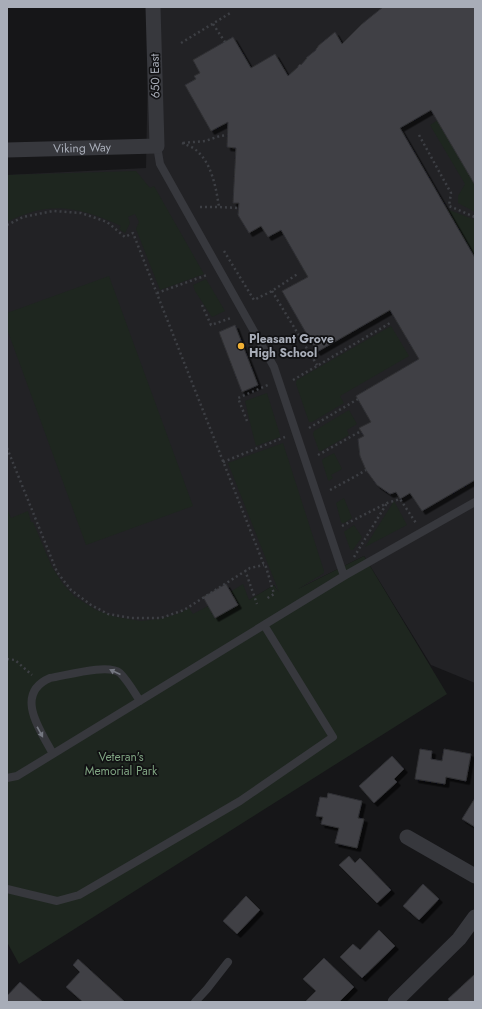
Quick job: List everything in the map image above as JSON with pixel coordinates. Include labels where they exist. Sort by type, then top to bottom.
[{"type":"street","name":"650 East","points":[[153,7],[157,146]]},
{"type":"street","name":"Viking Way","points":[[7,150],[157,146]]},
{"type":"street","points":[[408,836],[475,876]]},
{"type":"street","points":[[395,1002],[459,939],[475,917]]},
{"type":"lane","points":[[157,146],[160,164],[274,367],[344,576]]},
{"type":"lane","points":[[7,778],[17,776],[344,576],[475,502]]},
{"type":"lane","points":[[7,889],[57,901],[80,895],[240,801],[333,737],[264,625]]},
{"type":"lane","points":[[52,754],[37,725],[31,709],[34,694],[39,684],[50,678],[100,669],[115,670],[126,681],[140,701]]},
{"type":"lane","points":[[195,1002],[228,962]]},
{"type":"path","points":[[181,43],[232,12]]},
{"type":"path","points":[[213,24],[225,42]]},
{"type":"path","points":[[219,207],[213,177],[206,162],[197,150],[182,143],[206,141],[227,135]]},
{"type":"path","points":[[419,135],[451,193],[449,206],[475,216]]},
{"type":"path","points":[[200,207],[238,208]]},
{"type":"path","points":[[7,225],[23,218],[53,211],[81,213],[107,222],[125,237],[133,233],[266,567],[274,594],[266,599]]},
{"type":"path","points":[[223,249],[254,300],[272,291],[299,273]]},
{"type":"path","points":[[157,294],[207,275]]},
{"type":"path","points":[[272,291],[317,366]]},
{"type":"path","points":[[202,305],[210,325],[231,318]]},
{"type":"path","points":[[294,380],[390,323]]},
{"type":"path","points":[[247,421],[238,398],[269,384]]},
{"type":"path","points":[[309,428],[358,399]]},
{"type":"path","points":[[318,455],[361,431]]},
{"type":"path","points":[[224,462],[285,437]]},
{"type":"path","points":[[7,448],[57,572],[70,590],[91,605],[108,614],[131,618],[161,618],[184,610],[245,570],[264,565]]},
{"type":"path","points":[[330,490],[366,470]]},
{"type":"path","points":[[342,526],[387,503],[400,499],[416,523]]},
{"type":"path","points":[[353,559],[387,503]]},
{"type":"path","points":[[245,570],[257,604]]},
{"type":"path","points":[[7,659],[16,660],[32,675]]},
{"type":"shaded area","name":"Pleasant Grove High School","points":[[149,7],[475,7],[475,683],[431,665],[364,556],[282,597],[274,585],[200,630],[54,661],[7,518],[7,175],[146,168]]},
{"type":"green space","points":[[438,120],[475,185],[475,212],[458,203],[458,196],[465,184],[430,125]]},
{"type":"green space","points":[[136,171],[150,188],[154,186],[204,274],[160,290],[136,229],[139,222],[135,214],[128,217],[130,223],[125,233],[119,229],[121,226],[106,219],[91,214],[64,209],[37,211],[7,222],[7,175]]},
{"type":"green space","points":[[447,209],[475,220],[475,258]]},
{"type":"green space","points":[[109,276],[193,506],[86,545],[7,329],[7,313]]},
{"type":"green space","points":[[206,279],[225,311],[212,317],[195,291],[193,285]]},
{"type":"green space","points":[[391,326],[409,356],[340,396],[344,403],[312,422],[309,422],[296,384],[297,380]]},
{"type":"green space","points":[[267,393],[280,437],[256,446],[245,401]]},
{"type":"green space","points":[[349,410],[357,424],[347,430],[349,435],[319,451],[313,434],[314,431]]},
{"type":"green space","name":"Veteran's Memorial Park","points":[[283,443],[324,571],[324,573],[298,589],[364,556],[447,694],[19,964],[7,942],[7,509],[11,518],[28,511],[31,522],[33,522],[52,567],[63,584],[74,596],[96,610],[116,617],[141,621],[160,619],[180,613],[189,608],[193,614],[243,584],[249,600],[274,585],[279,592],[228,463]]},
{"type":"green space","points":[[334,453],[342,469],[331,475],[333,478],[329,481],[322,461]]},
{"type":"green space","points":[[344,498],[352,518],[342,523],[336,503]]},
{"type":"green space","points":[[394,501],[407,525],[365,547]]},
{"type":"green space","points":[[354,525],[362,537],[353,550],[351,550],[344,532]]},
{"type":"building","name":"Pleasant Grove High School","points":[[383,7],[475,7],[475,185],[431,110],[400,128],[475,258],[475,480],[422,511],[410,493],[400,499],[396,492],[390,494],[377,485],[366,470],[360,456],[358,439],[364,436],[359,428],[371,422],[356,396],[419,359],[390,310],[317,352],[282,291],[308,277],[281,230],[268,237],[261,226],[249,233],[238,215],[239,203],[233,203],[236,148],[227,147],[228,122],[211,131],[185,85],[196,79],[194,76],[200,73],[193,60],[233,37],[251,68],[275,54],[288,76],[316,50],[318,46],[335,32],[342,44],[362,24]]},
{"type":"building","points":[[235,325],[258,385],[242,392],[219,332]]},
{"type":"building","points":[[226,584],[238,605],[215,618],[203,597]]},
{"type":"building","points":[[420,749],[432,751],[431,759],[442,761],[444,749],[471,754],[466,781],[446,777],[445,784],[415,779]]},
{"type":"building","points":[[392,756],[404,769],[394,779],[397,782],[374,803],[359,786]]},
{"type":"building","points":[[328,793],[362,801],[358,818],[364,819],[357,848],[335,843],[339,828],[321,824],[323,817],[316,816],[320,797],[327,798]]},
{"type":"building","points":[[475,798],[475,827],[462,819]]},
{"type":"building","points":[[349,856],[355,863],[360,858],[391,890],[377,903],[339,865]]},
{"type":"building","points":[[423,884],[439,899],[419,920],[403,906]]},
{"type":"building","points":[[246,896],[260,910],[237,934],[223,921]]},
{"type":"building","points":[[379,930],[395,946],[362,978],[340,957],[353,944],[360,950]]},
{"type":"building","points":[[324,958],[354,987],[339,1002],[305,1002],[316,991],[303,979]]},
{"type":"building","points":[[78,959],[125,1002],[83,1002],[66,987],[80,972],[73,965]]},
{"type":"building","points":[[475,974],[475,1002],[450,1002],[448,999]]},
{"type":"building","points":[[20,982],[43,1002],[7,1002],[7,996]]},
{"type":"place","name":"Pleasant Grove High School","points":[[241,346]]}]
